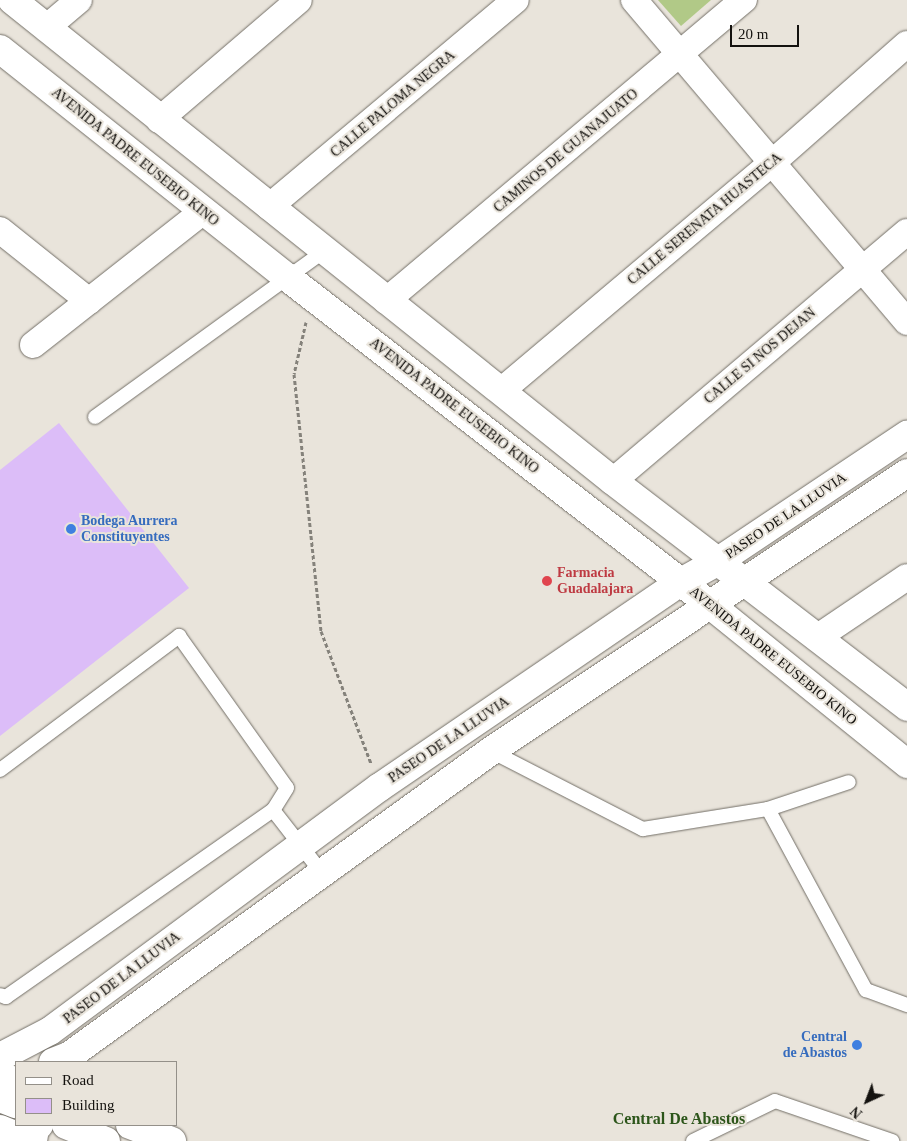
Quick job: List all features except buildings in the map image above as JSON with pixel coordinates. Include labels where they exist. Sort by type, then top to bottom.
[{"type":"main road","points":[[12,0],[613,481],[907,707]]},
{"type":"main road","name":"AVENIDA PADRE EUSEBIO KINO","points":[[0,49],[287,277],[709,604],[907,764]]},
{"type":"main road","name":"PASEO DE LA LLUVIA","points":[[25,1061],[50,1031],[380,787],[681,582],[717,562],[907,435]]},
{"type":"main road","points":[[55,1061],[70,1056],[491,751],[907,473]]},
{"type":"main road","points":[[33,1141],[35,1129],[38,1126]]},
{"type":"main road","points":[[68,1126],[106,1141]]},
{"type":"main road","points":[[133,1126],[172,1141]]},
{"type":"main road","points":[[0,1129],[29,1141]]},
{"type":"street","points":[[46,28],[79,0]]},
{"type":"street","points":[[160,120],[299,0]]},
{"type":"street","name":"CALLE PALOMA NEGRA","points":[[269,207],[516,0]]},
{"type":"street","points":[[634,0],[907,322]]},
{"type":"street","name":"CAMINOS DE GUANAJUATO","points":[[386,301],[681,56],[744,0]]},
{"type":"street","name":"CALLE SERENATA HUASTECA","points":[[501,391],[772,163],[907,44]]},
{"type":"street","points":[[33,345],[203,211]]},
{"type":"street","points":[[0,230],[88,301]]},
{"type":"street","name":"CALLE SI NOS DEJAN","points":[[613,481],[907,232]]},
{"type":"street","points":[[818,637],[907,577]]},
{"type":"lane","points":[[96,417],[324,251]]},
{"type":"lane","points":[[0,770],[179,636],[287,788],[273,810],[6,997],[0,995]]},
{"type":"lane","points":[[491,751],[642,830],[768,809],[849,782]]},
{"type":"lane","points":[[768,809],[866,990],[907,1005]]},
{"type":"lane","points":[[273,810],[322,874]]},
{"type":"lane","points":[[693,1141],[775,1101],[892,1141]]},
{"type":"path","points":[[312,296],[294,374],[321,631],[380,787]]},
{"type":"green space","points":[[658,0],[711,0],[681,26]]},
{"type":"place","name":"Bodega Aurrera Constituyentes","points":[[71,529]]},
{"type":"place","name":"Farmacia Guadalajara","points":[[547,581]]},
{"type":"place","name":"Central de Abastos","points":[[857,1045]]},
{"type":"district","name":"Central De Abastos","points":[[679,1119]]}]
